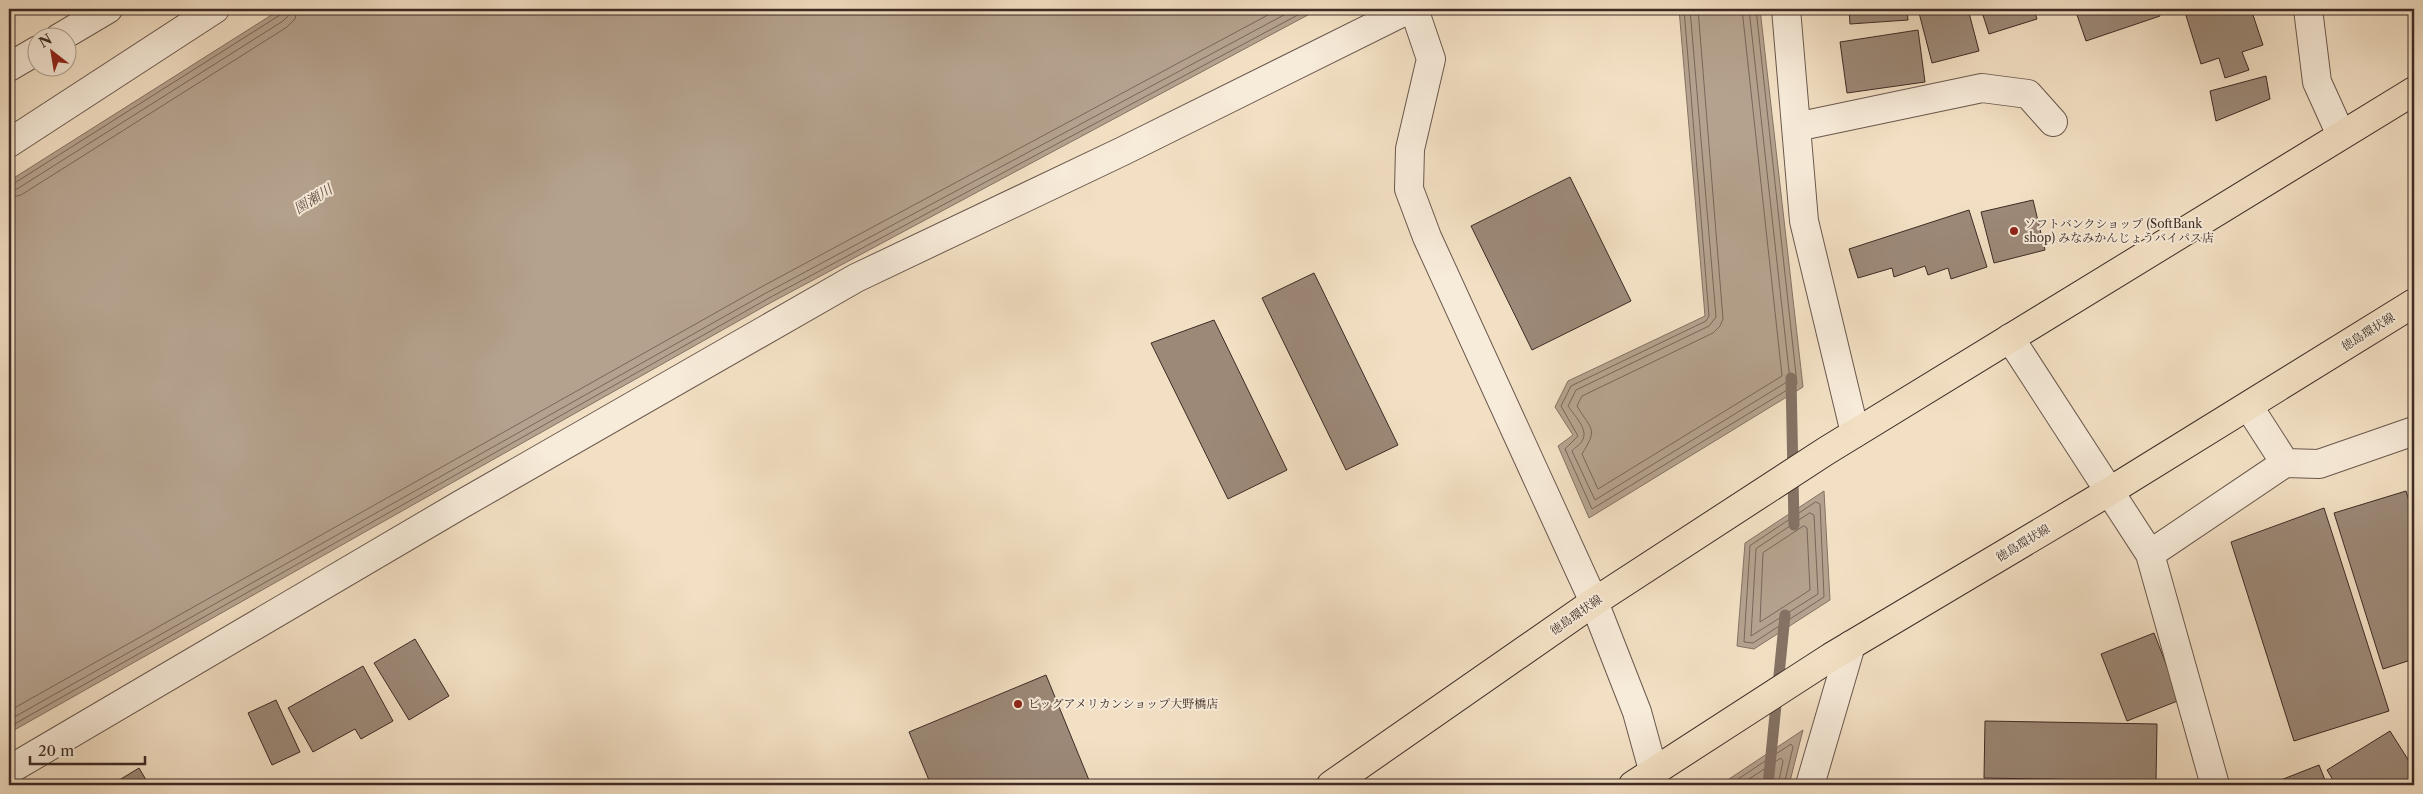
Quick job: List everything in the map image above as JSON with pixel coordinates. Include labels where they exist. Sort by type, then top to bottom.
[{"type":"main road","points":[[1855,433],[2414,91]]},
{"type":"main road","name":"徳島環状線","points":[[1646,780],[1841,651],[2249,407],[2414,303]]},
{"type":"main road","name":"徳島環状線","points":[[1331,785],[1594,602],[1699,532],[1855,433]]},
{"type":"street","points":[[76,28],[108,9]]},
{"type":"street","points":[[9,142],[215,9]]},
{"type":"street","points":[[9,770],[460,505],[856,278],[1123,151],[1410,9]]},
{"type":"street","points":[[1414,9],[1431,59],[1410,150],[1409,189],[1427,237],[1594,602],[1637,712],[1646,780]]},
{"type":"street","points":[[1786,9],[1804,220],[1855,433]]},
{"type":"street","points":[[2308,9],[2316,82],[2341,135]]},
{"type":"street","points":[[9,67],[28,56]]},
{"type":"street","points":[[1796,127],[1982,88],[2028,94],[2053,122]]},
{"type":"street","points":[[2010,338],[2150,554],[2215,785]]},
{"type":"street","points":[[2249,407],[2285,463]]},
{"type":"street","points":[[2150,554],[2285,463],[2319,464],[2414,431]]},
{"type":"street","points":[[1810,785],[1841,651]]},
{"type":"water","name":"園瀬川","points":[[281,9],[1319,9],[772,302],[9,733],[9,181]]},
{"type":"water","points":[[1679,9],[1760,9],[1803,387],[1589,518],[1558,446],[1573,435],[1555,407],[1568,381],[1705,316]]},
{"type":"water","points":[[1824,491],[1830,600],[1754,649],[1737,646],[1745,543]]},
{"type":"water","points":[[1803,730],[1789,785],[1720,785]]},
{"type":"building","points":[[1849,9],[1907,9],[1908,20],[1850,24]]},
{"type":"building","points":[[1918,9],[1968,9],[1979,51],[1932,63]]},
{"type":"building","points":[[1981,9],[2039,9],[2034,10],[2037,19],[1989,34]]},
{"type":"building","points":[[2075,9],[2157,9],[2160,16],[2086,41]]},
{"type":"building","points":[[2184,9],[2251,9],[2263,45],[2242,52],[2249,70],[2225,78],[2219,58],[2201,64]]},
{"type":"building","points":[[1918,30],[1925,82],[1847,93],[1840,42]]},
{"type":"building","points":[[2266,76],[2270,99],[2216,121],[2210,91]]},
{"type":"building","points":[[1570,177],[1631,301],[1532,350],[1471,226]]},
{"type":"building","name":"ソフトバンクショップ (SoftBank shop) みなみかんじょうバイパス店","points":[[2033,200],[2045,250],[1994,263],[1981,212]]},
{"type":"building","points":[[1969,210],[1987,267],[1951,279],[1948,268],[1928,275],[1925,266],[1894,277],[1892,268],[1858,278],[1849,249]]},
{"type":"building","points":[[1314,273],[1398,445],[1346,470],[1262,298]]},
{"type":"building","points":[[1214,320],[1287,470],[1228,499],[1151,343]]},
{"type":"building","points":[[2406,491],[2414,518],[2414,659],[2383,669],[2334,513]]},
{"type":"building","points":[[2324,508],[2389,711],[2294,741],[2231,542]]},
{"type":"building","points":[[2154,633],[2180,700],[2127,721],[2101,654]]},
{"type":"building","points":[[415,639],[449,696],[409,720],[374,663]]},
{"type":"building","points":[[363,666],[393,721],[361,739],[355,729],[313,752],[288,708]]},
{"type":"building","name":"ビッグアメリカンショップ大野橋店","points":[[1046,675],[1091,785],[931,785],[909,732]]},
{"type":"building","points":[[276,700],[300,752],[272,765],[248,713]]},
{"type":"building","points":[[1985,721],[2157,724],[2156,781],[1984,778]]},
{"type":"building","points":[[2390,731],[2414,769],[2414,785],[2336,785],[2327,770]]},
{"type":"building","points":[[2319,765],[2327,785],[2268,785]]},
{"type":"building","points":[[139,768],[149,785],[111,785]]},
{"type":"waterway","points":[[1791,378],[1794,525]]},
{"type":"waterway","points":[[1768,785],[1785,615]]},
{"type":"place","name":"ソフトバンクショップ (SoftBank shop) みなみかんじょうバイパス店","points":[[2014,231]]},
{"type":"place","name":"ビッグアメリカンショップ大野橋店","points":[[1018,704]]}]
